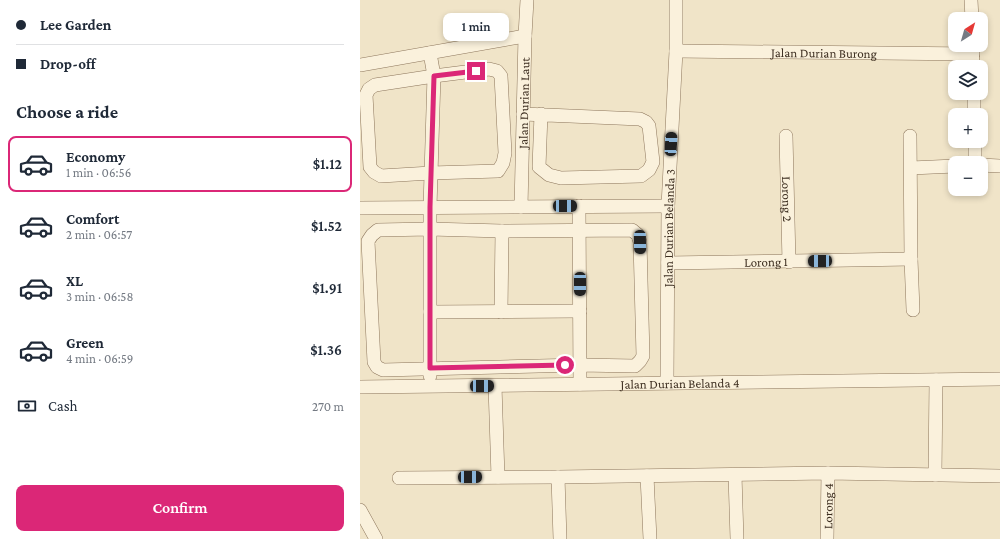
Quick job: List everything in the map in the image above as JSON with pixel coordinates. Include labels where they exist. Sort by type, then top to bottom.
[{"type":"street","name":"Jalan Durian Laut","points":[[521,207],[527,0]]},
{"type":"street","name":"Jalan Durian Belanda 3","points":[[668,383],[668,206],[676,51],[676,0]]},
{"type":"street","points":[[971,0],[972,12]]},
{"type":"street","points":[[360,65],[525,36]]},
{"type":"street","name":"Jalan Durian Burong","points":[[676,51],[973,55]]},
{"type":"street","points":[[430,53],[434,76],[430,207],[430,386]]},
{"type":"street","points":[[489,69],[497,71],[501,76],[505,153],[503,163],[498,171],[381,176],[374,172],[370,167],[366,95],[369,89],[375,85],[434,76],[489,69]]},
{"type":"street","points":[[523,114],[541,114],[640,119],[646,122],[649,126],[653,162],[648,170],[641,176],[561,178],[549,175],[539,167],[541,114]]},
{"type":"street","name":"Lorong 2","points":[[786,136],[789,262]]},
{"type":"street","points":[[910,136],[913,310]]},
{"type":"street","points":[[988,165],[1000,166]]},
{"type":"street","points":[[911,168],[948,166]]},
{"type":"street","points":[[579,206],[580,384]]},
{"type":"street","points":[[360,208],[668,206]]},
{"type":"street","points":[[430,229],[502,231],[632,230],[638,235],[640,242],[643,356],[640,361],[635,366],[580,365],[383,370],[377,367],[374,362],[368,241],[372,235],[378,230],[430,229]]},
{"type":"street","points":[[501,312],[502,231]]},
{"type":"street","name":"Lorong 1","points":[[668,263],[911,259]]},
{"type":"street","points":[[430,312],[580,311]]},
{"type":"street","name":"Jalan Durian Belanda 4","points":[[360,387],[1000,379]]},
{"type":"street","points":[[935,475],[936,380]]},
{"type":"street","points":[[495,386],[498,477]]},
{"type":"street","points":[[399,478],[828,473],[1000,476]]},
{"type":"street","name":"Lorong 4","points":[[827,539],[828,473]]},
{"type":"street","points":[[735,475],[737,539]]},
{"type":"street","points":[[647,476],[650,539]]},
{"type":"street","points":[[558,477],[560,539]]},
{"type":"street","points":[[360,510],[376,539]]},
{"type":"route","points":[[476,71],[434,76],[430,207],[430,368],[565,365]]}]
